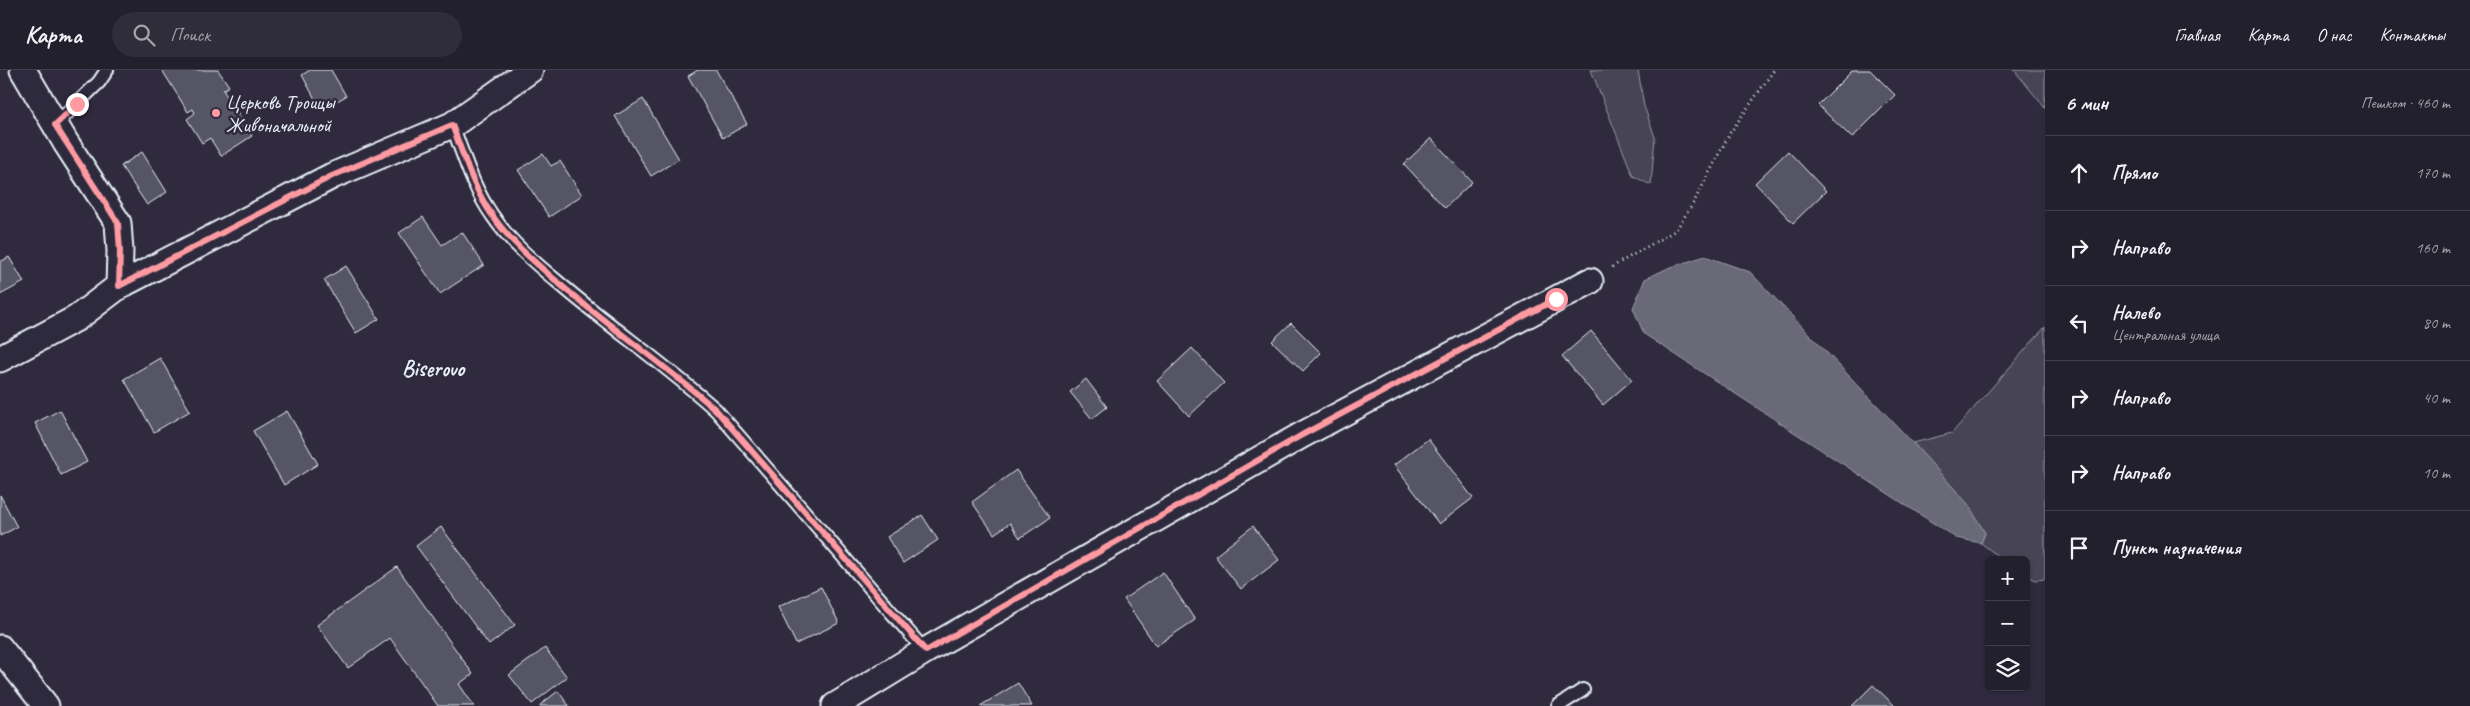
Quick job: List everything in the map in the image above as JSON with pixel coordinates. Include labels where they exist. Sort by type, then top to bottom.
[{"type":"street","points":[[23,70],[55,125],[118,223],[120,251],[119,286]]},
{"type":"street","points":[[0,359],[77,318],[119,286],[332,176],[452,125],[530,70]]},
{"type":"street","points":[[835,706],[926,651],[1302,435],[1590,281]]},
{"type":"street","points":[[0,648],[46,706]]},
{"type":"lane","points":[[55,125],[99,82],[107,70]]},
{"type":"lane","points":[[452,125],[474,183],[492,216],[524,254],[599,318],[677,375],[716,410],[926,651]]},
{"type":"lane","points":[[1558,706],[1583,690]]},
{"type":"path","points":[[1590,281],[1676,230],[1694,202],[1730,132],[1774,70]]},
{"type":"shaded area","points":[[1591,70],[1638,70],[1644,106],[1655,137],[1651,185],[1633,176]]},
{"type":"shaded area","points":[[2014,70],[2045,70],[2045,108]]},
{"type":"shaded area","points":[[2045,327],[2045,579],[2035,580],[2030,577],[2030,556],[1998,556],[1981,543],[1985,533],[1913,443],[1952,433]]},
{"type":"water","points":[[1705,256],[1750,272],[1913,443],[1968,504],[1985,533],[1981,543],[1956,538],[1644,334],[1633,308],[1645,279],[1668,268]]},
{"type":"building","name":"Церковь Троицы Живоначальной","points":[[162,70],[218,70],[229,86],[223,90],[252,136],[221,156],[210,138],[202,143],[187,119],[195,113],[193,109],[188,112]]},
{"type":"building","points":[[310,70],[331,70],[346,96],[321,110],[302,75]]},
{"type":"building","points":[[698,70],[716,70],[747,124],[723,138],[688,76]]},
{"type":"building","points":[[1853,70],[1870,70],[1895,95],[1852,138],[1818,105]]},
{"type":"building","points":[[643,99],[679,159],[651,176],[615,116]]},
{"type":"building","points":[[1431,138],[1472,182],[1445,208],[1404,164]]},
{"type":"building","points":[[1788,151],[1826,191],[1793,223],[1755,183]]},
{"type":"building","points":[[142,152],[167,192],[147,205],[121,166]]},
{"type":"building","points":[[543,154],[551,166],[560,161],[582,195],[549,217],[518,170]]},
{"type":"building","points":[[423,217],[442,245],[462,232],[484,265],[440,294],[399,233]]},
{"type":"building","points":[[9,257],[24,282],[0,295],[0,262]]},
{"type":"building","points":[[346,266],[379,319],[356,333],[324,280]]},
{"type":"building","points":[[1291,323],[1321,353],[1303,371],[1272,341]]},
{"type":"building","points":[[1591,331],[1632,380],[1603,405],[1562,356]]},
{"type":"building","points":[[1192,348],[1224,383],[1189,416],[1157,381]]},
{"type":"building","points":[[160,358],[190,411],[154,432],[124,379]]},
{"type":"building","points":[[1086,379],[1107,407],[1092,419],[1070,392]]},
{"type":"building","points":[[60,410],[87,462],[61,475],[35,423]]},
{"type":"building","points":[[287,411],[318,464],[284,485],[253,431]]},
{"type":"building","points":[[1428,439],[1473,498],[1439,524],[1394,465]]},
{"type":"building","points":[[1016,470],[1050,518],[1020,538],[1010,523],[994,534],[972,502]]},
{"type":"building","points":[[0,495],[17,527],[0,536]]},
{"type":"building","points":[[922,515],[938,540],[903,563],[887,537]]},
{"type":"building","points":[[1253,526],[1279,560],[1241,589],[1215,556]]},
{"type":"building","points":[[441,527],[515,625],[489,645],[416,546]]},
{"type":"building","points":[[397,567],[473,674],[459,684],[474,706],[438,706],[390,638],[348,668],[317,625]]},
{"type":"building","points":[[1163,572],[1195,620],[1156,646],[1124,599]]},
{"type":"building","points":[[821,587],[839,623],[796,644],[778,607]]},
{"type":"building","points":[[545,648],[567,677],[532,704],[509,675]]},
{"type":"building","points":[[1018,683],[1032,706],[980,706]]},
{"type":"building","points":[[1873,685],[1895,706],[1852,706]]},
{"type":"building","points":[[558,691],[569,706],[539,706]]},
{"type":"place","name":"Церковь Троицы Живоначальной","points":[[216,113]]},
{"type":"district","name":"Biserovo","points":[[433,368]]},
{"type":"route","points":[[77,104],[55,125],[118,223],[120,251],[119,286],[332,176],[452,125],[474,183],[492,216],[524,254],[599,318],[677,375],[716,410],[926,651],[1302,435],[1556,299]]}]
